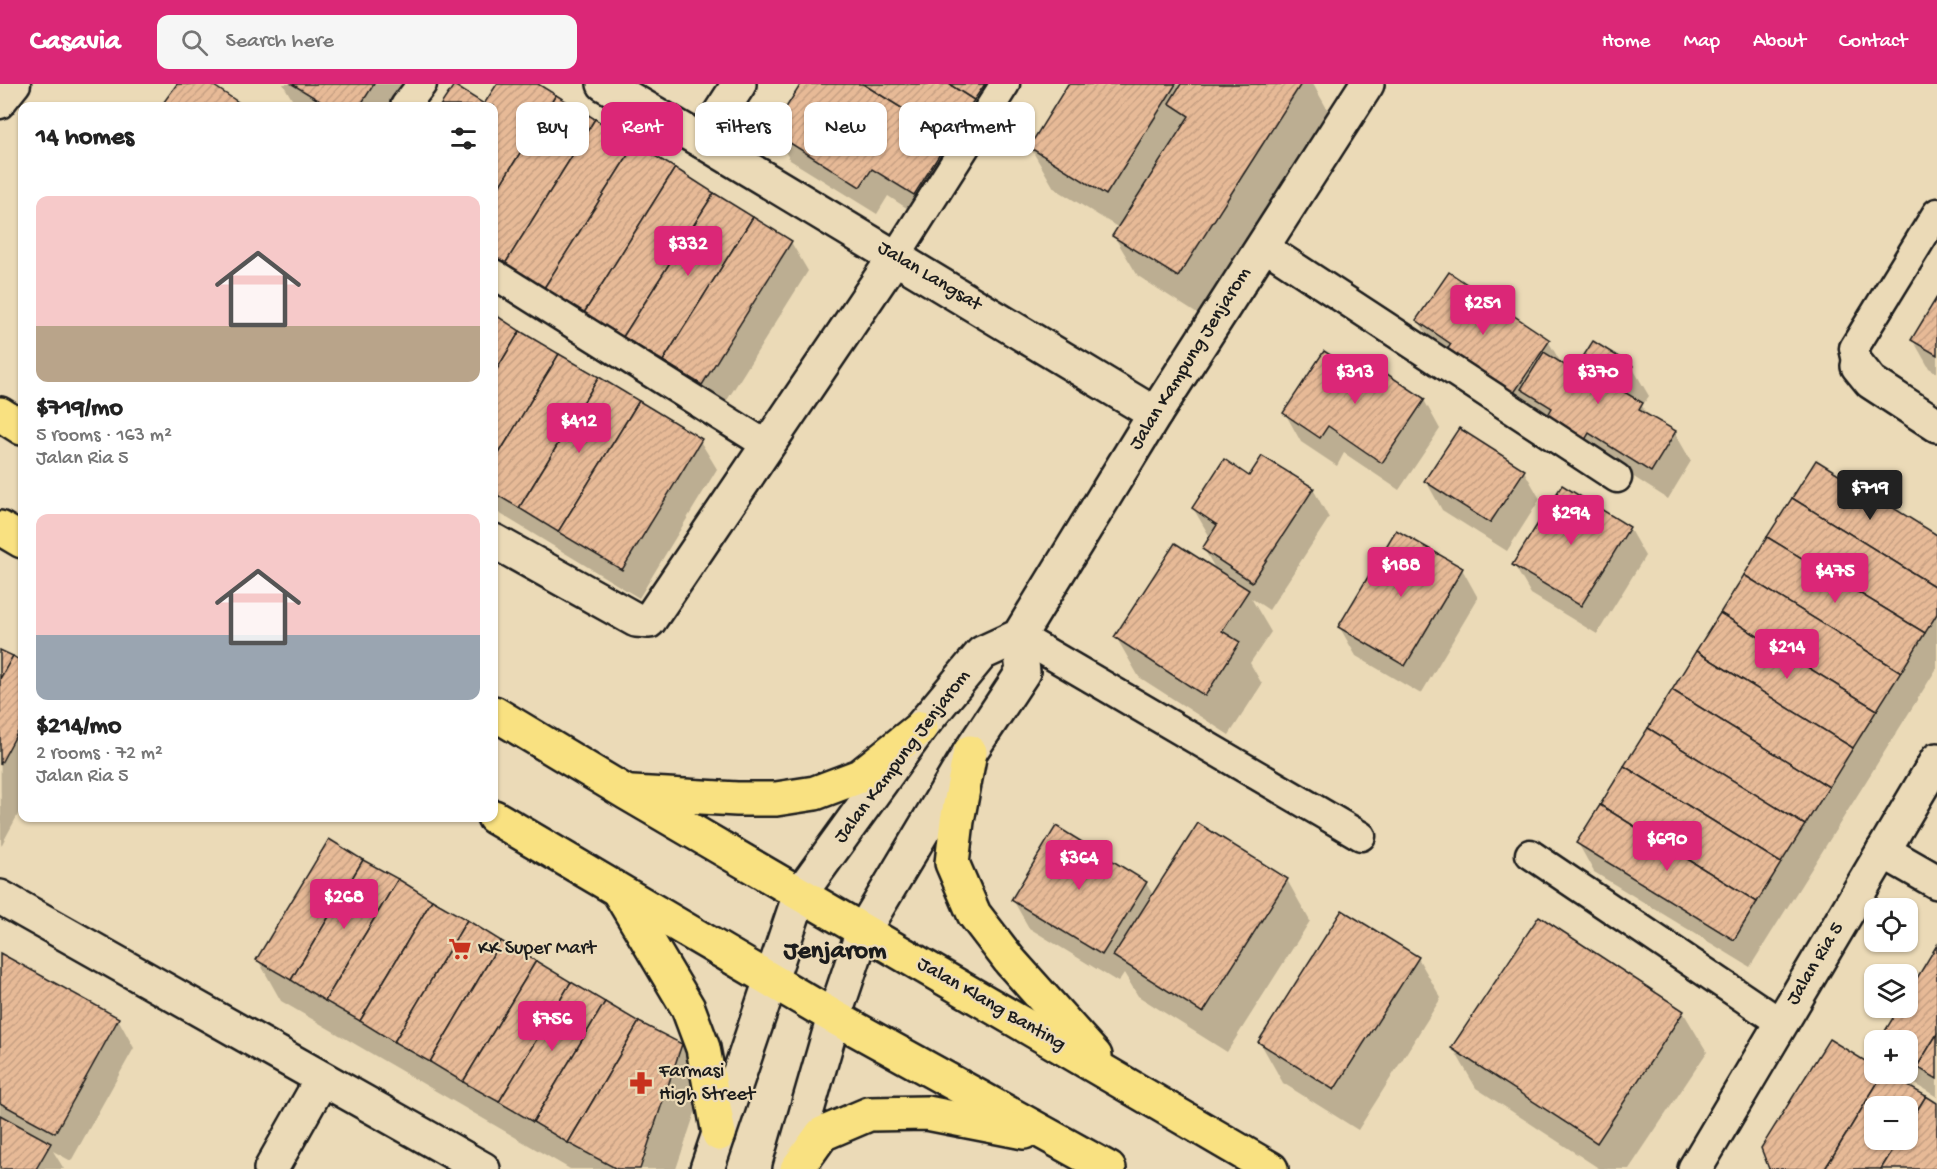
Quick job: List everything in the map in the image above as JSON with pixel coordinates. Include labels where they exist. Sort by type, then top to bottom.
[{"type":"highway","points":[[0,414],[18,425]]},
{"type":"highway","points":[[0,528],[18,539]]},
{"type":"highway","name":"Jalan Klang Banting","points":[[498,715],[1271,1169]]},
{"type":"highway","points":[[627,793],[747,799],[776,799],[815,793],[860,776],[920,728]]},
{"type":"highway","points":[[970,752],[952,863],[974,914],[1010,961],[1115,1078]]},
{"type":"highway","points":[[498,819],[834,1017],[1109,1169]]},
{"type":"highway","points":[[618,890],[688,1008],[703,1048],[719,1134]]},
{"type":"highway","points":[[797,1169],[822,1134],[869,1113],[927,1113],[1053,1137]]},
{"type":"street","name":"Jalan Langsat","points":[[604,84],[695,137]]},
{"type":"street","points":[[727,102],[739,84]]},
{"type":"street","name":"Jalan Kampung Jenjarom","points":[[707,1169],[800,894],[920,728],[982,653],[1019,636],[1155,414],[1367,84]]},
{"type":"street","name":"Jalan Langsat","points":[[727,156],[1155,414]]},
{"type":"street","points":[[498,543],[636,620],[650,621],[895,257]]},
{"type":"street","points":[[1858,366],[1871,382],[1937,425]]},
{"type":"street","points":[[790,1169],[834,1017],[863,931],[970,752],[1023,672],[1019,636]]},
{"type":"street","name":"Jalan Ria 5","points":[[1695,1169],[1937,760]]},
{"type":"street","points":[[1883,850],[1937,882]]},
{"type":"street","points":[[0,897],[483,1169]]},
{"type":"street","points":[[271,1169],[322,1079]]},
{"type":"lane","points":[[0,104],[16,84]]},
{"type":"lane","points":[[408,102],[422,84]]},
{"type":"lane","points":[[895,257],[1005,84]]},
{"type":"lane","points":[[1858,366],[1854,348],[1937,213]]},
{"type":"lane","points":[[1263,246],[1617,478]]},
{"type":"lane","points":[[498,277],[768,446]]},
{"type":"lane","points":[[1019,636],[1361,836]]},
{"type":"lane","points":[[1530,854],[1781,1023]]},
{"type":"building","points":[[177,84],[211,84],[238,102],[164,102]]},
{"type":"building","points":[[292,84],[374,84],[363,102],[321,102]]},
{"type":"building","points":[[497,84],[538,84],[556,95],[552,102],[516,102],[516,156],[518,156],[498,189],[498,102],[485,102]]},
{"type":"building","points":[[801,84],[863,84],[899,106],[899,156],[939,156],[914,195],[872,169],[860,187],[811,156],[887,156],[887,102],[804,102],[804,152],[792,144],[792,102],[790,102]]},
{"type":"building","points":[[863,84],[949,84],[974,100],[973,102],[899,102],[899,106]]},
{"type":"building","points":[[949,84],[985,84],[974,100]]},
{"type":"building","points":[[1068,84],[1176,84],[1106,195],[1035,151],[1035,137]]},
{"type":"building","points":[[1181,84],[1301,84],[1178,277],[1112,236],[1189,116],[1169,103]]},
{"type":"building","points":[[454,85],[481,102],[443,102]]},
{"type":"building","points":[[556,95],[567,102],[552,102]]},
{"type":"building","points":[[589,115],[595,119],[589,129]]},
{"type":"building","points":[[595,119],[601,123],[601,156],[627,156],[544,288],[505,264],[572,156],[589,156],[589,129]]},
{"type":"building","points":[[518,156],[572,156],[505,264],[498,259],[498,189]]},
{"type":"building","points":[[627,156],[655,156],[675,168],[584,313],[544,288]]},
{"type":"building","points":[[675,168],[714,193],[623,337],[584,313]]},
{"type":"building","points":[[714,193],[753,217],[663,361],[623,337]]},
{"type":"building","points":[[753,217],[792,241],[702,385],[663,361]]},
{"type":"building","points":[[1449,272],[1550,340],[1509,400],[1443,356],[1451,344],[1416,320]]},
{"type":"building","points":[[1937,297],[1937,355],[1911,340]]},
{"type":"building","points":[[498,317],[520,331],[498,367]]},
{"type":"building","points":[[520,331],[559,354],[498,455],[498,367]]},
{"type":"building","points":[[1593,341],[1633,366],[1619,389],[1643,403],[1639,410],[1676,431],[1651,472],[1589,433],[1582,445],[1544,422],[1552,408],[1521,389],[1544,352],[1574,371]]},
{"type":"building","points":[[1324,351],[1358,373],[1366,360],[1425,399],[1382,463],[1328,426],[1320,438],[1283,413]]},
{"type":"building","points":[[559,354],[599,377],[519,508],[498,495],[498,455]]},
{"type":"building","points":[[599,377],[639,401],[558,532],[519,508]]},
{"type":"building","points":[[639,401],[702,439],[622,570],[558,532]]},
{"type":"building","points":[[1459,428],[1525,470],[1490,523],[1424,481]]},
{"type":"building","points":[[1262,456],[1314,488],[1252,582],[1202,549],[1217,525],[1192,508],[1224,459],[1249,476]]},
{"type":"building","points":[[1816,460],[1937,535],[1937,588],[1792,498]]},
{"type":"building","points":[[1562,485],[1630,527],[1581,606],[1512,565]]},
{"type":"building","points":[[1792,498],[1937,588],[1937,614],[1925,633],[1767,537]]},
{"type":"building","points":[[1396,530],[1463,568],[1405,666],[1338,627]]},
{"type":"building","points":[[1767,537],[1925,633],[1901,672],[1744,575]]},
{"type":"building","points":[[1175,543],[1249,590],[1222,631],[1240,642],[1205,696],[1114,637]]},
{"type":"building","points":[[1744,575],[1901,672],[1877,710],[1720,613]]},
{"type":"building","points":[[1720,613],[1877,710],[1853,748],[1696,651]]},
{"type":"building","points":[[0,650],[13,656],[0,679]]},
{"type":"building","points":[[1696,651],[1853,748],[1829,787],[1672,690]]},
{"type":"building","points":[[13,656],[18,659],[18,731],[0,765],[0,679]]},
{"type":"building","points":[[1672,690],[1829,787],[1805,825],[1648,728]]},
{"type":"building","points":[[1648,728],[1805,825],[1781,863],[1624,766]]},
{"type":"building","points":[[1624,766],[1781,863],[1757,902],[1600,805]]},
{"type":"building","points":[[1600,805],[1757,902],[1734,940],[1576,843]]},
{"type":"building","points":[[1198,823],[1288,879],[1203,1013],[1113,956]]},
{"type":"building","points":[[1056,826],[1147,882],[1102,955],[1011,900]]},
{"type":"building","points":[[329,839],[363,860],[291,980],[256,960]]},
{"type":"building","points":[[363,860],[398,879],[325,1001],[291,980]]},
{"type":"building","points":[[398,879],[432,900],[360,1021],[325,1001]]},
{"type":"building","points":[[432,900],[467,920],[394,1042],[360,1021]]},
{"type":"building","points":[[1342,910],[1419,957],[1334,1090],[1258,1042]]},
{"type":"building","points":[[1539,916],[1684,1011],[1597,1143],[1451,1048]]},
{"type":"building","points":[[467,920],[501,941],[430,1062],[394,1042]]},
{"type":"building","points":[[501,941],[536,961],[463,1082],[430,1062]]},
{"type":"building","points":[[1937,945],[1937,1034],[1918,1065],[1918,1030],[1886,1030],[1893,1018],[1918,1018],[1918,976]]},
{"type":"building","points":[[0,953],[119,1018],[55,1133],[0,1103]]},
{"type":"building","points":[[536,961],[571,982],[499,1102],[463,1082]]},
{"type":"building","points":[[571,982],[605,1002],[533,1122],[499,1102]]},
{"type":"building","points":[[605,1002],[639,1022],[568,1143],[533,1122]]},
{"type":"building","points":[[639,1022],[682,1044],[640,1169],[617,1169],[568,1143]]},
{"type":"building","points":[[1937,1034],[1937,1079],[1918,1068]]},
{"type":"building","points":[[1829,1039],[1864,1060],[1864,1084],[1877,1084],[1870,1096],[1864,1096],[1864,1105],[1825,1169],[1769,1169],[1761,1148]]},
{"type":"building","points":[[1877,1084],[1905,1084],[1926,1096],[1918,1109],[1918,1096],[1870,1096]]},
{"type":"building","points":[[1926,1096],[1937,1103],[1937,1169],[1881,1169],[1893,1150],[1918,1150],[1918,1109]]},
{"type":"building","points":[[1864,1105],[1864,1150],[1893,1150],[1881,1169],[1825,1169]]},
{"type":"building","points":[[0,1115],[51,1143],[36,1169],[0,1169]]},
{"type":"place","name":"KK Super Mart","points":[[460,949]]},
{"type":"place","name":"Farmasi High Street","points":[[641,1083]]},
{"type":"district","name":"Jenjarom","points":[[835,952]]}]
